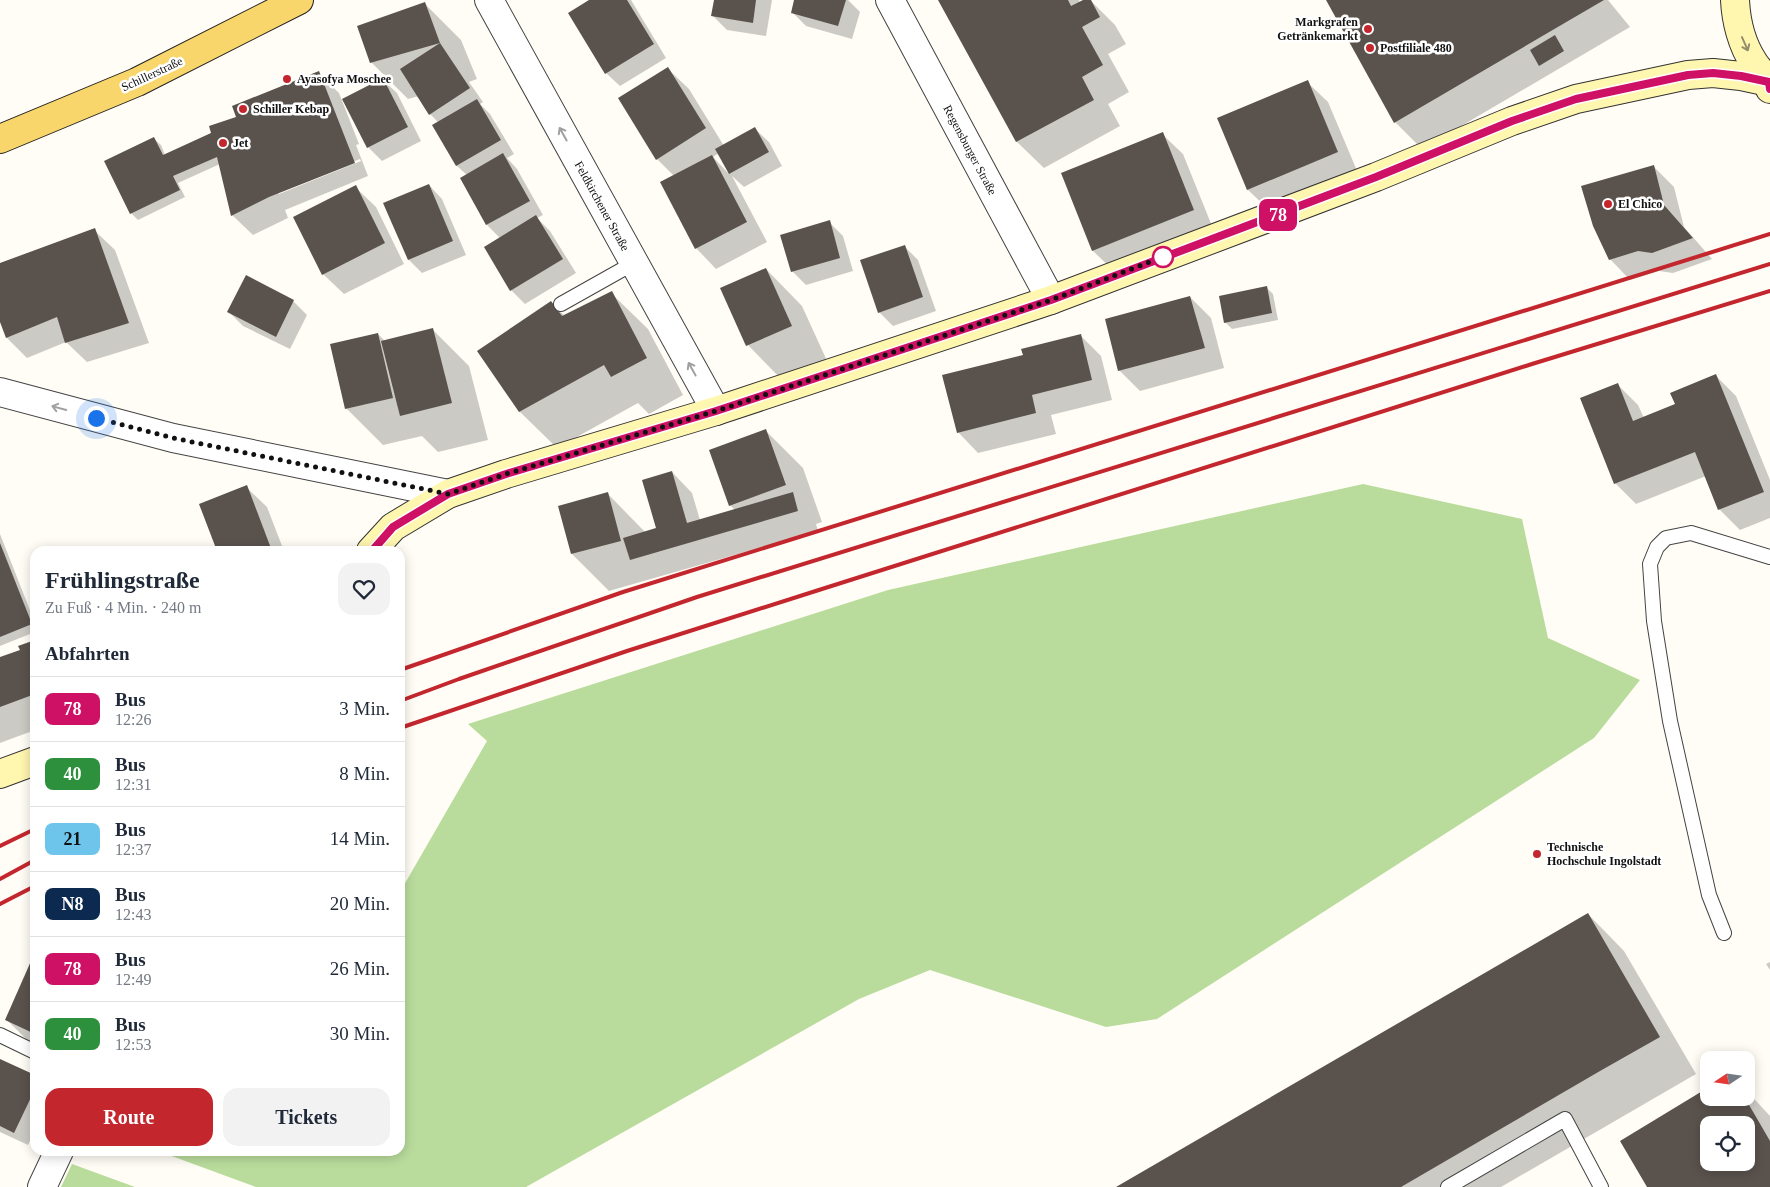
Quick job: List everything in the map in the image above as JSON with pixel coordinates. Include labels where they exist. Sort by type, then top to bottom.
[{"type":"main road","name":"Schillerstraße","points":[[0,139],[137,82],[299,0]]},
{"type":"street","name":"Feldkirchener Straße","points":[[489,0],[716,411]]},
{"type":"street","name":"Regensburger Straße","points":[[890,0],[1051,300]]},
{"type":"street","points":[[1734,0],[1741,35],[1753,63],[1770,84]]},
{"type":"street","points":[[376,546],[393,527],[448,494],[516,471],[716,411],[1051,300],[1376,177],[1512,121],[1576,99],[1688,75],[1713,73],[1741,76],[1770,84]]},
{"type":"street","points":[[0,392],[173,438],[448,494]]},
{"type":"street","points":[[0,774],[30,763]]},
{"type":"street","points":[[42,1187],[57,1156]]},
{"type":"lane","points":[[562,304],[634,263]]},
{"type":"lane","points":[[1724,933],[1709,895],[1670,721],[1654,621],[1650,564],[1656,547],[1666,538],[1691,533],[1770,557]]},
{"type":"lane","points":[[0,1035],[30,1050]]},
{"type":"lane","points":[[1448,1187],[1565,1118],[1601,1187]]},
{"type":"green space","points":[[1363,484],[1522,519],[1548,638],[1640,680],[1594,738],[1157,1019],[1106,1027],[930,970],[859,999],[526,1187],[256,1187],[172,1156],[405,1156],[405,883],[487,741],[468,724],[888,590]]},
{"type":"green space","points":[[72,1164],[135,1187],[61,1187]]},
{"type":"building","points":[[589,0],[627,0],[654,44],[605,74],[568,13]]},
{"type":"building","points":[[714,0],[756,0],[753,23],[711,16]]},
{"type":"building","points":[[794,0],[846,0],[838,26],[791,13]]},
{"type":"building","points":[[938,0],[1068,0],[1071,6],[1083,0],[1091,0],[1100,17],[1082,27],[1103,65],[1082,77],[1094,100],[1016,142]]},
{"type":"building","points":[[1326,0],[1604,0],[1394,123]]},
{"type":"building","points":[[425,2],[440,43],[370,63],[357,26]]},
{"type":"building","points":[[1555,35],[1564,51],[1539,66],[1530,50]]},
{"type":"building","points":[[440,43],[470,88],[429,115],[400,69]]},
{"type":"building","points":[[668,67],[706,128],[656,160],[618,98]]},
{"type":"building","points":[[319,71],[355,163],[269,197],[231,216],[217,157],[173,176],[180,190],[130,214],[104,161],[154,137],[163,155],[211,133],[209,126],[236,117],[232,106]]},
{"type":"building","points":[[383,78],[408,127],[367,148],[342,99]]},
{"type":"building","points":[[1308,80],[1338,152],[1247,190],[1217,118]]},
{"type":"building","points":[[477,99],[501,140],[456,166],[432,125]]},
{"type":"building","points":[[755,127],[769,152],[729,174],[715,149]]},
{"type":"building","points":[[1163,132],[1194,210],[1092,251],[1061,173]]},
{"type":"building","points":[[503,153],[530,201],[486,225],[460,178]]},
{"type":"building","points":[[712,155],[747,222],[695,249],[660,182]]},
{"type":"building","points":[[1654,165],[1664,205],[1693,238],[1652,253],[1638,251],[1609,260],[1593,226],[1581,186]]},
{"type":"building","points":[[429,184],[453,241],[408,260],[383,203]]},
{"type":"building","points":[[356,185],[385,243],[322,275],[293,217]]},
{"type":"building","points":[[536,215],[563,259],[510,291],[484,247]]},
{"type":"building","points":[[830,220],[840,258],[791,272],[780,235]]},
{"type":"building","points":[[95,228],[129,323],[65,343],[57,317],[6,338],[0,322],[0,263]]},
{"type":"building","points":[[905,245],[923,297],[878,313],[860,260]]},
{"type":"building","points":[[766,268],[792,326],[746,346],[720,288]]},
{"type":"building","points":[[246,275],[294,300],[276,337],[227,312]]},
{"type":"building","points":[[1267,286],[1272,313],[1224,323],[1219,296]]},
{"type":"building","points":[[612,291],[647,358],[611,377],[604,365],[519,412],[477,351],[551,301],[562,316]]},
{"type":"building","points":[[1190,296],[1205,348],[1118,371],[1105,319]]},
{"type":"building","points":[[433,328],[452,403],[400,416],[381,341]]},
{"type":"building","points":[[378,333],[393,398],[345,409],[330,344]]},
{"type":"building","points":[[1081,334],[1092,380],[1032,395],[1036,413],[957,433],[942,375],[1023,355],[1021,349]]},
{"type":"building","points":[[1716,374],[1764,492],[1718,510],[1695,452],[1614,484],[1580,398],[1618,383],[1633,421],[1675,404],[1670,393]]},
{"type":"building","points":[[766,429],[786,485],[729,506],[709,450]]},
{"type":"building","points":[[672,471],[687,523],[793,492],[798,511],[630,560],[623,538],[656,528],[642,480]]},
{"type":"building","points":[[247,485],[270,546],[215,546],[199,504]]},
{"type":"building","points":[[608,492],[621,541],[571,554],[558,506]]},
{"type":"building","points":[[0,543],[30,619],[30,625],[0,637]]},
{"type":"building","points":[[30,642],[30,696],[0,707],[0,657],[20,650],[18,646]]},
{"type":"building","points":[[1588,913],[1660,1037],[1401,1187],[1116,1187]]},
{"type":"building","points":[[30,963],[30,1032],[5,1020]]},
{"type":"building","points":[[0,1059],[30,1073],[30,1099],[14,1133],[0,1126]]},
{"type":"building","points":[[1700,1092],[1700,1106],[1750,1106],[1770,1141],[1770,1187],[1647,1187],[1620,1141]]},
{"type":"railway","points":[[405,668],[623,592],[1770,234]]},
{"type":"railway","points":[[405,699],[697,597],[1770,264]]},
{"type":"railway","points":[[405,726],[627,651],[1532,364],[1770,291]]},
{"type":"railway","points":[[0,846],[30,831]]},
{"type":"railway","points":[[0,879],[30,863]]},
{"type":"railway","points":[[0,904],[30,889]]},
{"type":"bus line","name":"78","points":[[376,546],[393,527],[448,494],[506,474],[716,411],[1051,300],[1376,177],[1512,121],[1576,99],[1688,75],[1713,73],[1769,82],[1770,89]]},
{"type":"place","name":"Markgrafen Getränkemarkt","points":[[1368,29]]},
{"type":"place","name":"Postfiliale 480","points":[[1370,48]]},
{"type":"place","name":"Ayasofya Moschee","points":[[287,79]]},
{"type":"place","name":"Schiller Kebap","points":[[243,109]]},
{"type":"place","name":"Jet","points":[[223,143]]},
{"type":"place","name":"El Chico","points":[[1608,204]]},
{"type":"place","name":"Technische Hochschule Ingolstadt","points":[[1537,854]]},
{"type":"route","points":[[96,418],[173,438],[448,494],[506,474],[716,411],[1051,300],[1163,257]]}]
